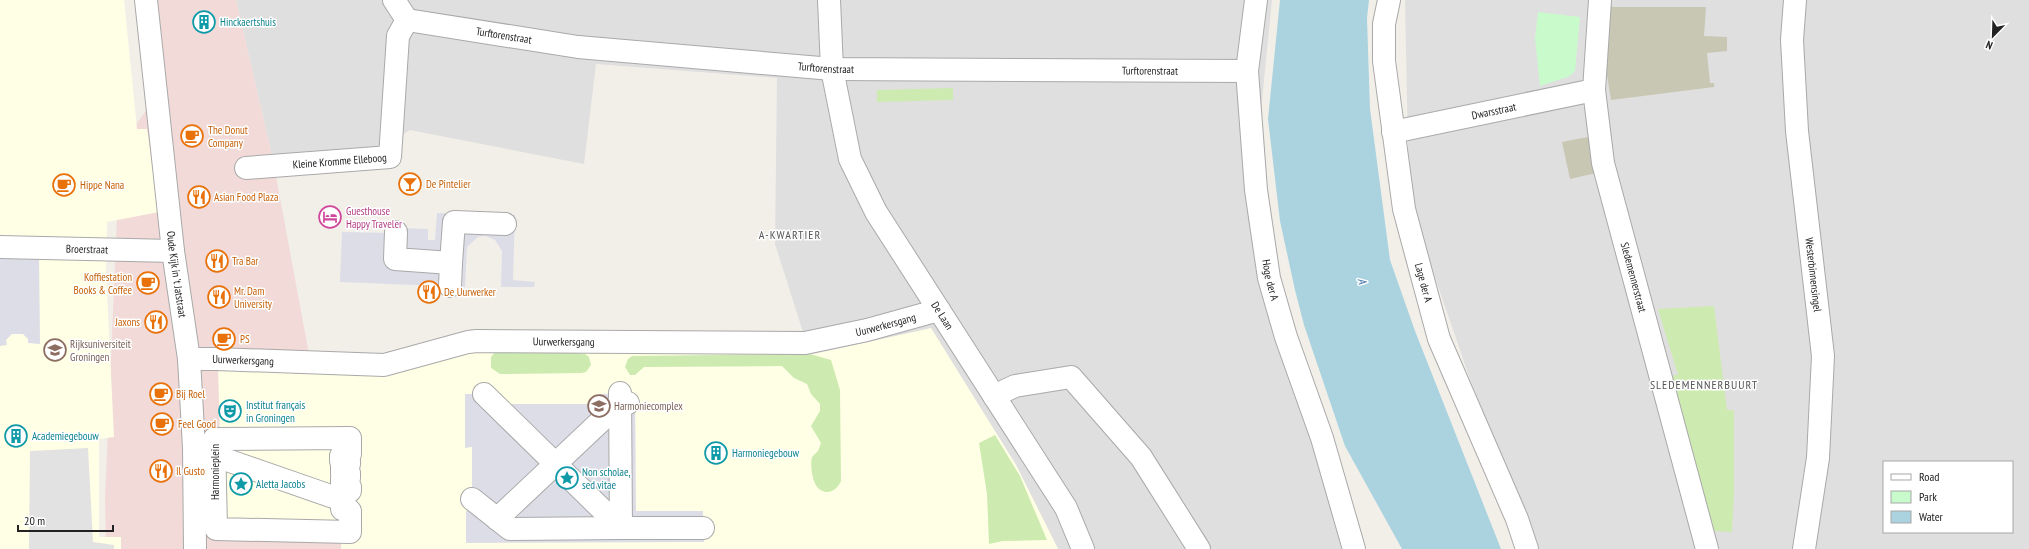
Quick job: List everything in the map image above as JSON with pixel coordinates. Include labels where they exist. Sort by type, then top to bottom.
[{"type":"street","name":"Oude Kijk in 't Jatstraat","points":[[146,0],[173,251],[204,452],[195,549]]},
{"type":"street","points":[[394,0],[407,20]]},
{"type":"street","name":"De Laan","points":[[829,0],[832,69],[850,159],[876,212],[1066,508],[1083,549]]},
{"type":"street","name":"Hoge der A","points":[[1256,0],[1247,70],[1256,190],[1269,278],[1286,337],[1322,438],[1354,549]]},
{"type":"street","name":"Lage der A","points":[[1389,0],[1384,24],[1384,61],[1404,209],[1439,339],[1517,519],[1527,549]]},
{"type":"street","name":"Sledemennerstraat","points":[[1600,0],[1594,90],[1602,163],[1707,549]]},
{"type":"street","name":"Westerbinnensingel","points":[[1795,0],[1792,40],[1797,131],[1824,356],[1818,458],[1804,549]]},
{"type":"street","name":"Turftorenstraat","points":[[407,20],[578,47],[832,69],[1247,70]]},
{"type":"street","name":"Kleine Kromme Elleboog","points":[[246,168],[390,157],[398,36],[407,20]]},
{"type":"street","name":"Dwarsstraat","points":[[1393,132],[1594,90]]},
{"type":"street","points":[[450,286],[454,222],[505,224]]},
{"type":"street","points":[[396,232],[395,260],[451,263]]},
{"type":"street","name":"Broerstraat","points":[[0,247],[173,251]]},
{"type":"street","name":"Uurwerkersgang","points":[[189,359],[384,365],[477,341],[805,343],[867,330],[939,310]]},
{"type":"street","points":[[994,396],[1015,386],[1071,377],[1141,457],[1199,549]]},
{"type":"street","points":[[484,394],[621,528]]},
{"type":"street","points":[[497,519],[625,400],[621,528]]},
{"type":"street","name":"Harmonieplein","points":[[350,438],[350,454],[348,454],[348,456],[342,456],[341,461],[349,461],[349,464],[342,464],[342,473],[349,473],[350,478],[342,478],[342,487],[350,487],[350,492],[342,492],[342,509],[348,508],[348,511],[350,511],[350,532],[216,529],[204,452],[214,440],[350,438]]},
{"type":"street","points":[[204,452],[342,500]]},
{"type":"street","points":[[472,499],[510,529],[703,528]]},
{"type":"shaded area","name":"Rijksuniversiteit Groningen","points":[[0,0],[124,0],[137,129],[147,129],[159,212],[107,222],[106,271],[114,437],[99,439],[99,537],[121,537],[121,549],[0,549]]},
{"type":"shaded area","points":[[136,0],[236,0],[273,160],[342,532],[341,549],[106,549],[105,499],[120,147],[147,109]]},
{"type":"shaded area","points":[[236,0],[1272,0],[1253,191],[1309,427],[1342,549],[1058,549],[1016,465],[931,329],[810,354],[775,244],[777,78],[596,64],[584,164],[410,130],[377,150],[273,160]]},
{"type":"shaded area","points":[[1405,0],[2029,0],[2029,549],[1538,549],[1470,379],[1409,202]]},
{"type":"shaded area","points":[[1606,5],[1614,7],[1706,7],[1704,36],[1727,37],[1727,51],[1707,53],[1710,83],[1714,83],[1714,87],[1611,100],[1605,63]]},
{"type":"shaded area","points":[[1588,137],[1596,173],[1570,179],[1562,142]]},
{"type":"shaded area","points":[[437,213],[515,215],[513,280],[535,282],[534,287],[501,287],[502,251],[495,240],[486,236],[478,237],[467,247],[465,287],[340,282],[342,232],[391,233],[401,228],[428,229],[428,240],[435,240]]},
{"type":"shaded area","points":[[0,252],[39,252],[40,344],[28,343],[28,339],[23,334],[12,334],[6,340],[7,345],[0,346]]},
{"type":"shaded area","name":"Harmoniecomplex","points":[[931,328],[1016,465],[1058,549],[341,549],[342,532],[216,529],[220,439],[218,365],[473,350],[815,354]]},
{"type":"shaded area","points":[[465,394],[484,394],[505,404],[598,404],[598,394],[635,394],[636,511],[703,511],[704,542],[466,543],[466,511],[472,511],[472,447],[465,448]]},
{"type":"shaded area","points":[[88,448],[93,542],[114,545],[114,549],[29,549],[30,451]]},
{"type":"green space","points":[[1538,12],[1580,17],[1575,71],[1570,76],[1540,86],[1535,38]]},
{"type":"green space","points":[[953,88],[953,100],[877,102],[877,90]]},
{"type":"green space","points":[[1714,306],[1727,410],[1734,410],[1734,493],[1732,532],[1714,531],[1668,376],[1678,375],[1658,309]]},
{"type":"green space","points":[[540,350],[585,354],[589,357],[591,365],[586,372],[581,373],[500,374],[491,368],[491,357],[496,351]]},
{"type":"green space","points":[[810,354],[831,360],[840,390],[841,481],[834,490],[828,492],[824,492],[818,488],[811,468],[812,457],[818,451],[821,443],[811,426],[820,411],[820,404],[811,394],[807,384],[794,378],[782,366],[644,367],[635,375],[630,375],[625,367],[628,359],[632,356]]},
{"type":"green space","points":[[995,435],[1020,476],[1047,540],[1003,541],[989,544],[987,494],[979,443]]},
{"type":"water","name":"A","points":[[1280,0],[1369,0],[1367,18],[1370,109],[1390,260],[1415,331],[1501,549],[1402,549],[1345,446],[1304,325],[1280,221],[1268,119]]},
{"type":"place","name":"Hinckaertshuis","points":[[204,22]]},
{"type":"place","name":"The Donut Company","points":[[192,136]]},
{"type":"place","name":"De Pintelier","points":[[410,184]]},
{"type":"place","name":"Hippe Nana","points":[[64,185]]},
{"type":"place","name":"Asian Food Plaza","points":[[199,197]]},
{"type":"place","name":"Guesthouse Happy Traveler","points":[[330,217]]},
{"type":"place","name":"Tra Bar","points":[[217,261]]},
{"type":"place","name":"Koffiestation Books & Coffee","points":[[148,283]]},
{"type":"place","name":"De Uurwerker","points":[[429,292]]},
{"type":"place","name":"Mr. Dam University","points":[[219,297]]},
{"type":"place","name":"Jaxons","points":[[156,322]]},
{"type":"place","name":"PS","points":[[224,339]]},
{"type":"place","name":"Rijksuniversiteit Groningen","points":[[55,350]]},
{"type":"place","name":"Bij Roel","points":[[161,394]]},
{"type":"place","name":"Harmoniecomplex","points":[[599,406]]},
{"type":"place","name":"Institut français in Groningen","points":[[230,411]]},
{"type":"place","name":"Feel Good","points":[[162,424]]},
{"type":"place","name":"Academiegebouw","points":[[16,436]]},
{"type":"place","name":"Harmoniegebouw","points":[[716,453]]},
{"type":"place","name":"Il Gusto","points":[[161,471]]},
{"type":"place","name":"Non scholae, sed vitae","points":[[567,478]]},
{"type":"place","name":"Aletta Jacobs","points":[[241,484]]},
{"type":"district","name":"A-KWARTIER","points":[[790,235]]},
{"type":"district","name":"SLEDEMENNERBUURT","points":[[1704,385]]}]
